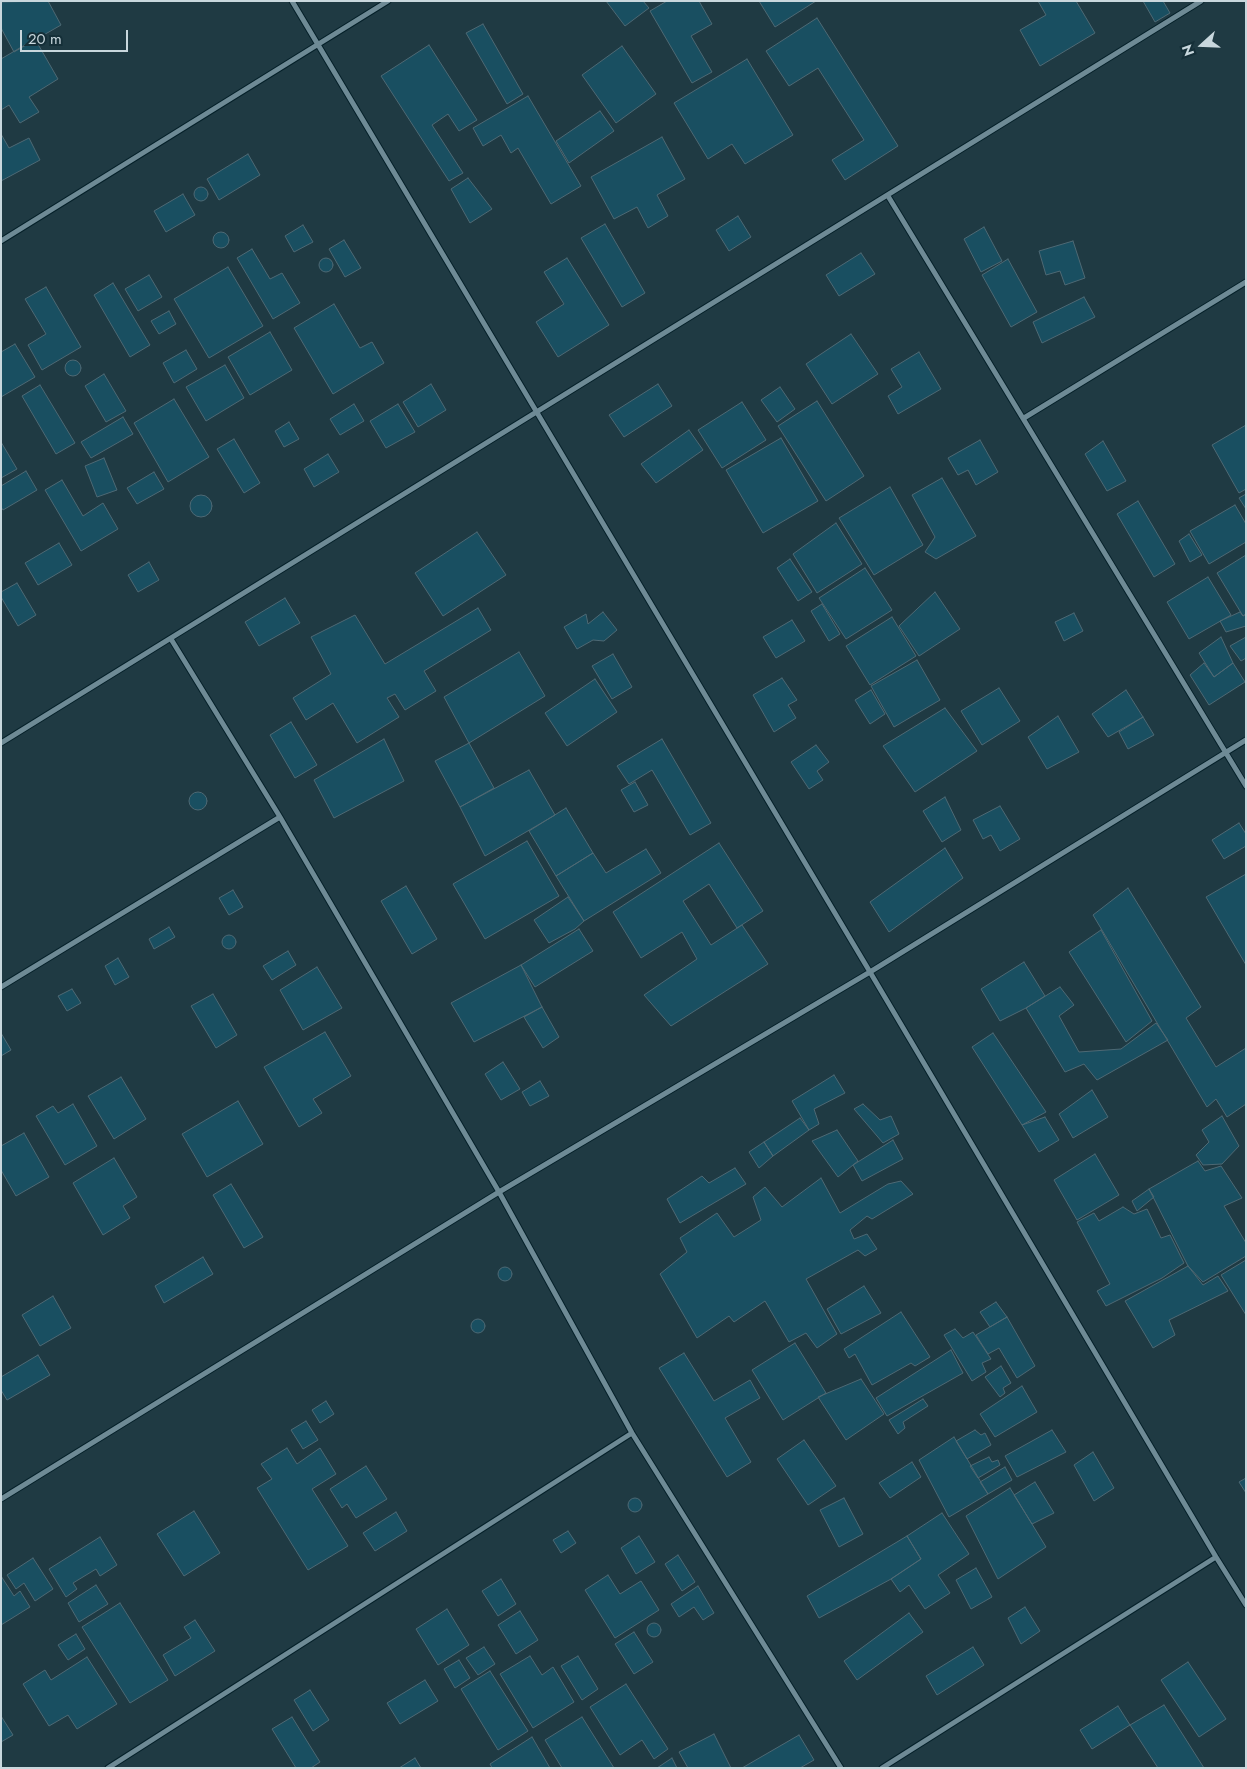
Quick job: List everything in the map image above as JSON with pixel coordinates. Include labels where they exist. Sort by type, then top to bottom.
[{"type":"street","points":[[292,1],[1246,1605]]},
{"type":"street","points":[[1,240],[388,1]]},
{"type":"street","points":[[1,743],[1201,1]]},
{"type":"street","points":[[888,196],[1246,786]]},
{"type":"street","points":[[1024,418],[1246,282]]},
{"type":"street","points":[[171,639],[280,817],[499,1192],[632,1433],[841,1768]]},
{"type":"street","points":[[1,1499],[499,1192],[870,972],[1246,740]]},
{"type":"street","points":[[1,987],[280,817]]},
{"type":"street","points":[[108,1768],[632,1433]]},
{"type":"street","points":[[882,1768],[1216,1557]]},
{"type":"building","points":[[48,1],[61,25],[14,52],[1,28],[1,2]]},
{"type":"building","points":[[606,1],[643,1],[649,8],[625,26]]},
{"type":"building","points":[[667,1],[699,1],[712,24],[691,36],[712,72],[692,83],[650,11]]},
{"type":"building","points":[[759,1],[816,1],[775,27]]},
{"type":"building","points":[[1038,1],[1076,1],[1095,33],[1040,66],[1020,30],[1046,15]]},
{"type":"building","points":[[1143,1],[1163,1],[1170,13],[1155,22]]},
{"type":"building","points":[[817,18],[898,146],[845,180],[832,160],[864,140],[818,68],[789,86],[766,51]]},
{"type":"building","points":[[483,24],[523,94],[507,104],[466,33]]},
{"type":"building","points":[[35,39],[58,79],[29,97],[39,112],[20,123],[9,105],[1,110],[1,59]]},
{"type":"building","points":[[429,45],[477,120],[459,131],[448,114],[432,125],[463,173],[449,181],[381,76]]},
{"type":"building","points":[[622,46],[656,94],[616,123],[582,75]]},
{"type":"building","points":[[747,59],[793,135],[745,164],[732,144],[708,159],[674,103]]},
{"type":"building","points":[[528,96],[581,186],[551,204],[518,148],[511,153],[501,135],[483,146],[473,128]]},
{"type":"building","points":[[600,111],[614,131],[569,163],[556,141]]},
{"type":"building","points":[[1,134],[9,148],[29,138],[40,160],[1,181]]},
{"type":"building","points":[[662,137],[685,179],[657,195],[668,216],[648,228],[637,207],[614,219],[591,177]]},
{"type":"building","points":[[248,154],[260,175],[219,200],[207,179]]},
{"type":"building","points":[[468,178],[492,209],[470,223],[451,189]]},
{"type":"building","points":[[198,187],[204,187],[208,194],[204,201],[198,201],[194,197],[194,191]]},
{"type":"building","points":[[183,194],[195,215],[166,232],[154,211]]},
{"type":"building","points":[[738,216],[751,237],[729,251],[716,230]]},
{"type":"building","points":[[605,224],[645,293],[622,307],[581,238]]},
{"type":"building","points":[[303,225],[313,242],[294,252],[285,236]]},
{"type":"building","points":[[984,227],[1002,261],[981,272],[964,239]]},
{"type":"building","points":[[221,232],[229,240],[221,248],[213,240]]},
{"type":"building","points":[[344,240],[361,268],[345,277],[329,249]]},
{"type":"building","points":[[1073,241],[1085,278],[1065,285],[1060,271],[1046,275],[1039,251]]},
{"type":"building","points":[[252,249],[270,279],[282,273],[300,303],[273,319],[237,258]]},
{"type":"building","points":[[861,253],[875,274],[839,296],[826,275]]},
{"type":"building","points":[[323,258],[329,258],[333,265],[329,272],[323,272],[319,268],[319,262]]},
{"type":"building","points":[[567,258],[609,325],[558,357],[536,322],[564,304],[544,272]]},
{"type":"building","points":[[1008,259],[1037,312],[1011,327],[982,275]]},
{"type":"building","points":[[228,267],[263,326],[209,358],[174,299]]},
{"type":"building","points":[[149,275],[162,297],[138,311],[125,289]]},
{"type":"building","points":[[113,283],[150,345],[130,357],[94,295]]},
{"type":"building","points":[[46,287],[81,347],[42,370],[28,345],[46,334],[25,299]]},
{"type":"building","points":[[1084,297],[1095,317],[1042,343],[1033,322]]},
{"type":"building","points":[[334,304],[360,348],[372,342],[384,363],[333,394],[294,328]]},
{"type":"building","points":[[169,311],[176,324],[159,334],[151,321]]},
{"type":"building","points":[[270,332],[292,370],[250,395],[228,357]]},
{"type":"building","points":[[851,334],[878,374],[832,404],[806,364]]},
{"type":"building","points":[[15,344],[35,377],[1,397],[1,352]]},
{"type":"building","points":[[186,350],[197,369],[174,383],[163,363]]},
{"type":"building","points":[[919,352],[941,389],[898,414],[888,396],[902,387],[891,369]]},
{"type":"building","points":[[73,360],[81,368],[73,376],[65,368]]},
{"type":"building","points":[[225,365],[244,398],[206,421],[186,387]]},
{"type":"building","points":[[104,374],[126,411],[106,422],[85,386]]},
{"type":"building","points":[[431,384],[446,410],[418,427],[403,402]]},
{"type":"building","points":[[658,384],[672,406],[624,437],[609,415]]},
{"type":"building","points":[[40,385],[75,443],[56,454],[22,396]]},
{"type":"building","points":[[780,387],[795,409],[777,422],[761,400]]},
{"type":"building","points":[[174,399],[209,457],[168,482],[134,423]]},
{"type":"building","points":[[817,401],[864,476],[826,501],[778,426]]},
{"type":"building","points":[[742,402],[766,440],[722,468],[698,430]]},
{"type":"building","points":[[354,404],[364,421],[340,435],[330,419]]},
{"type":"building","points":[[398,404],[415,432],[386,448],[370,421]]},
{"type":"building","points":[[123,417],[133,434],[91,458],[81,442]]},
{"type":"building","points":[[289,422],[299,439],[284,447],[275,431]]},
{"type":"building","points":[[1246,425],[1246,489],[1239,493],[1212,445]]},
{"type":"building","points":[[689,430],[703,450],[656,483],[641,464]]},
{"type":"building","points":[[781,438],[818,501],[763,533],[726,470]]},
{"type":"building","points":[[234,439],[260,483],[244,493],[217,449]]},
{"type":"building","points":[[980,440],[998,472],[976,485],[968,470],[958,475],[948,458]]},
{"type":"building","points":[[1103,441],[1126,481],[1107,491],[1085,454]]},
{"type":"building","points":[[1,442],[17,469],[1,478]]},
{"type":"building","points":[[328,454],[339,472],[314,487],[304,469]]},
{"type":"building","points":[[104,458],[117,490],[97,497],[85,466]]},
{"type":"building","points":[[26,471],[37,490],[3,510],[1,507],[1,486]]},
{"type":"building","points":[[154,472],[164,489],[137,504],[127,488]]},
{"type":"building","points":[[942,478],[976,536],[936,559],[925,552],[935,537],[912,495]]},
{"type":"building","points":[[62,480],[83,516],[103,503],[118,529],[81,551],[45,490]]},
{"type":"building","points":[[890,487],[923,545],[874,575],[839,518]]},
{"type":"building","points":[[1246,494],[1246,509],[1239,498]]},
{"type":"building","points":[[201,495],[209,498],[212,506],[209,514],[201,517],[193,514],[190,506],[193,498]]},
{"type":"building","points":[[1138,501],[1175,564],[1154,577],[1117,514]]},
{"type":"building","points":[[1235,505],[1246,524],[1246,542],[1209,564],[1190,531]]},
{"type":"building","points":[[836,523],[862,564],[817,593],[793,554]]},
{"type":"building","points":[[477,532],[506,575],[443,616],[415,573]]},
{"type":"building","points":[[1189,534],[1202,555],[1190,562],[1179,541]]},
{"type":"building","points":[[59,543],[72,565],[38,585],[25,563]]},
{"type":"building","points":[[1246,555],[1246,614],[1243,616],[1217,573]]},
{"type":"building","points":[[790,559],[812,592],[798,601],[777,568]]},
{"type":"building","points":[[149,562],[159,580],[138,592],[128,575]]},
{"type":"building","points":[[865,568],[892,610],[846,639],[819,598]]},
{"type":"building","points":[[1208,577],[1231,615],[1189,639],[1167,602]]},
{"type":"building","points":[[17,583],[36,615],[18,626],[1,597],[1,592]]},
{"type":"building","points":[[935,592],[960,629],[919,656],[899,626]]},
{"type":"building","points":[[285,598],[300,623],[259,646],[245,622]]},
{"type":"building","points":[[822,604],[840,634],[829,641],[811,611]]},
{"type":"building","points":[[478,608],[491,630],[424,671],[436,691],[405,710],[395,694],[387,698],[399,717],[357,743],[333,703],[306,720],[293,698],[331,674],[311,637],[355,615],[385,664]]},
{"type":"building","points":[[603,612],[617,630],[604,641],[593,640],[577,649],[564,627],[586,614],[588,624]]},
{"type":"building","points":[[1240,612],[1243,616],[1246,614],[1246,626],[1226,632],[1220,621]]},
{"type":"building","points":[[1074,613],[1083,631],[1064,641],[1055,622]]},
{"type":"building","points":[[892,617],[916,656],[870,685],[846,646]]},
{"type":"building","points":[[792,620],[805,641],[776,658],[763,637]]},
{"type":"building","points":[[1221,637],[1233,663],[1214,677],[1199,653]]},
{"type":"building","points":[[1246,637],[1246,658],[1241,661],[1230,646]]},
{"type":"building","points":[[519,652],[545,696],[469,743],[444,697]]},
{"type":"building","points":[[613,654],[632,687],[612,699],[592,666]]},
{"type":"building","points":[[917,660],[940,700],[894,727],[871,686]]},
{"type":"building","points":[[1204,663],[1214,677],[1233,663],[1245,682],[1209,705],[1190,675]]},
{"type":"building","points":[[782,678],[797,700],[788,705],[796,718],[774,732],[753,695]]},
{"type":"building","points":[[595,679],[617,712],[567,746],[545,713]]},
{"type":"building","points":[[999,688],[1020,721],[982,745],[961,711]]},
{"type":"building","points":[[871,690],[885,714],[870,724],[855,700]]},
{"type":"building","points":[[1126,690],[1143,717],[1108,737],[1092,714]]},
{"type":"building","points":[[945,708],[977,751],[915,792],[883,746]]},
{"type":"building","points":[[1058,716],[1079,752],[1047,769],[1028,737]]},
{"type":"building","points":[[1143,717],[1154,735],[1128,749],[1119,732]]},
{"type":"building","points":[[291,722],[317,765],[295,778],[270,735]]},
{"type":"building","points":[[384,739],[404,781],[334,818],[314,780]]},
{"type":"building","points":[[662,739],[711,823],[690,835],[652,770],[629,784],[617,766]]},
{"type":"building","points":[[469,743],[494,788],[460,807],[435,761]]},
{"type":"building","points":[[816,745],[829,762],[817,771],[823,780],[809,789],[791,762]]},
{"type":"building","points":[[529,770],[555,815],[485,856],[460,807]]},
{"type":"building","points":[[635,782],[648,805],[634,812],[621,790]]},
{"type":"building","points":[[198,792],[204,795],[207,801],[204,807],[198,810],[192,807],[189,801],[192,795]]},
{"type":"building","points":[[945,797],[961,830],[942,842],[923,811]]},
{"type":"building","points":[[1000,806],[1020,839],[1000,851],[991,835],[983,839],[973,820]]},
{"type":"building","points":[[566,808],[593,853],[556,876],[529,831]]},
{"type":"building","points":[[1239,823],[1246,834],[1246,846],[1224,859],[1212,840]]},
{"type":"building","points":[[527,841],[559,896],[485,939],[453,884]]},
{"type":"building","points":[[719,843],[763,911],[737,928],[709,884],[683,901],[711,945],[742,925],[768,964],[671,1026],[644,995],[697,959],[682,932],[641,958],[613,912]]},
{"type":"building","points":[[945,848],[963,878],[889,932],[870,902]]},
{"type":"building","points":[[646,849],[661,873],[584,921],[556,876],[593,853],[606,873]]},
{"type":"building","points":[[1246,874],[1246,965],[1206,897]]},
{"type":"building","points":[[406,886],[437,939],[412,954],[381,901]]},
{"type":"building","points":[[1128,888],[1201,1007],[1186,1018],[1216,1067],[1246,1048],[1246,1104],[1227,1117],[1216,1099],[1207,1107],[1093,915]]},
{"type":"building","points":[[233,890],[243,907],[229,915],[219,898]]},
{"type":"building","points":[[568,897],[584,921],[575,929],[549,943],[534,920]]},
{"type":"building","points":[[169,927],[175,937],[154,949],[149,939]]},
{"type":"building","points":[[579,929],[593,951],[535,987],[521,965]]},
{"type":"building","points":[[1101,930],[1152,1021],[1126,1042],[1069,952]]},
{"type":"building","points":[[229,935],[234,937],[236,942],[234,947],[229,949],[224,947],[222,942],[224,937]]},
{"type":"building","points":[[288,951],[296,965],[272,980],[263,966]]},
{"type":"building","points":[[118,958],[129,977],[115,985],[105,966]]},
{"type":"building","points":[[1024,962],[1045,996],[1000,1021],[981,989]]},
{"type":"building","points":[[521,965],[542,1007],[474,1042],[451,1003]]},
{"type":"building","points":[[317,967],[342,1008],[303,1030],[280,990]]},
{"type":"building","points":[[1060,987],[1074,1005],[1059,1016],[1079,1052],[1121,1049],[1156,1023],[1168,1040],[1097,1080],[1084,1064],[1065,1072],[1026,1008]]},
{"type":"building","points":[[72,989],[81,1003],[67,1011],[58,996]]},
{"type":"building","points":[[213,994],[237,1035],[216,1048],[191,1006]]},
{"type":"building","points":[[542,1007],[559,1037],[543,1048],[524,1017]]},
{"type":"building","points":[[325,1032],[351,1076],[313,1099],[322,1113],[299,1127],[264,1067]]},
{"type":"building","points":[[1,1033],[11,1050],[1,1056]]},
{"type":"building","points":[[993,1033],[1046,1112],[1022,1125],[972,1047]]},
{"type":"building","points":[[503,1062],[520,1089],[501,1100],[485,1074]]},
{"type":"building","points":[[834,1075],[845,1093],[814,1109],[819,1124],[809,1130],[792,1101]]},
{"type":"building","points":[[121,1077],[146,1119],[114,1139],[88,1096]]},
{"type":"building","points":[[540,1081],[549,1096],[530,1106],[522,1092]]},
{"type":"building","points":[[1092,1090],[1108,1117],[1073,1138],[1059,1114]]},
{"type":"building","points":[[238,1101],[263,1144],[207,1177],[182,1134]]},
{"type":"building","points":[[73,1104],[97,1146],[65,1165],[36,1116],[53,1106],[58,1113]]},
{"type":"building","points":[[863,1104],[880,1120],[891,1116],[899,1134],[883,1143],[854,1109]]},
{"type":"building","points":[[1222,1116],[1239,1146],[1222,1164],[1203,1165],[1196,1155],[1209,1142],[1202,1130]]},
{"type":"building","points":[[1045,1117],[1059,1140],[1039,1152],[1022,1125]]},
{"type":"building","points":[[800,1118],[809,1130],[773,1156],[764,1142]]},
{"type":"building","points":[[837,1130],[858,1161],[838,1177],[812,1141]]},
{"type":"building","points":[[24,1133],[49,1177],[16,1196],[1,1170],[1,1146]]},
{"type":"building","points":[[893,1140],[903,1159],[862,1181],[853,1165]]},
{"type":"building","points":[[764,1142],[773,1156],[759,1168],[749,1152]]},
{"type":"building","points":[[1095,1154],[1119,1195],[1077,1220],[1054,1180]]},
{"type":"building","points":[[114,1158],[137,1197],[123,1206],[130,1218],[103,1235],[73,1183]]},
{"type":"building","points":[[1198,1161],[1205,1171],[1221,1166],[1242,1198],[1224,1206],[1246,1243],[1246,1256],[1203,1282],[1188,1266],[1149,1189]]},
{"type":"building","points":[[735,1168],[746,1184],[680,1223],[667,1199],[702,1176],[709,1183]]},
{"type":"building","points":[[821,1178],[840,1213],[888,1184],[901,1181],[913,1194],[872,1219],[867,1216],[850,1230],[854,1239],[867,1234],[877,1249],[865,1256],[858,1250],[806,1279],[837,1334],[817,1348],[806,1333],[789,1342],[765,1301],[734,1322],[729,1316],[697,1338],[660,1274],[687,1252],[680,1238],[717,1213],[734,1237],[761,1220],[753,1197],[765,1187],[782,1207]]},
{"type":"building","points":[[231,1184],[263,1237],[244,1248],[213,1195]]},
{"type":"building","points":[[1149,1189],[1154,1197],[1137,1211],[1132,1201]]},
{"type":"building","points":[[1123,1207],[1134,1214],[1147,1209],[1161,1238],[1170,1235],[1184,1263],[1162,1278],[1106,1306],[1097,1291],[1110,1284],[1077,1222],[1094,1213],[1099,1221]]},
{"type":"building","points":[[203,1257],[213,1274],[164,1303],[155,1286]]},
{"type":"building","points":[[1246,1260],[1246,1315],[1221,1275]]},
{"type":"building","points":[[1188,1266],[1203,1285],[1218,1276],[1228,1291],[1169,1320],[1175,1335],[1153,1348],[1125,1301]]},
{"type":"building","points":[[505,1267],[510,1269],[512,1274],[510,1279],[505,1281],[500,1279],[498,1274],[500,1269]]},
{"type":"building","points":[[864,1286],[881,1313],[841,1334],[827,1309]]},
{"type":"building","points":[[53,1296],[71,1328],[40,1346],[22,1315]]},
{"type":"building","points":[[996,1302],[1007,1317],[990,1327],[980,1312]]},
{"type":"building","points":[[901,1312],[930,1357],[915,1366],[911,1363],[872,1385],[855,1354],[849,1358],[844,1349]]},
{"type":"building","points":[[1007,1317],[1035,1366],[1017,1378],[999,1348],[988,1354],[976,1335]]},
{"type":"building","points":[[478,1319],[483,1321],[485,1326],[483,1331],[478,1333],[473,1331],[471,1326],[473,1321]]},
{"type":"building","points":[[955,1329],[963,1338],[973,1332],[991,1359],[982,1363],[986,1372],[972,1381],[944,1335]]},
{"type":"building","points":[[795,1343],[826,1393],[783,1420],[752,1370]]},
{"type":"building","points":[[951,1350],[963,1373],[887,1416],[876,1398]]},
{"type":"building","points":[[684,1353],[714,1401],[750,1380],[760,1398],[725,1418],[751,1462],[727,1477],[659,1368]]},
{"type":"building","points":[[38,1355],[50,1375],[7,1400],[1,1390],[1,1377]]},
{"type":"building","points":[[1001,1366],[1011,1383],[1003,1388],[1005,1393],[1000,1397],[985,1377]]},
{"type":"building","points":[[861,1379],[884,1414],[846,1440],[818,1397]]},
{"type":"building","points":[[1022,1386],[1037,1412],[995,1437],[980,1414]]},
{"type":"building","points":[[923,1399],[928,1406],[903,1422],[905,1428],[898,1434],[889,1420]]},
{"type":"building","points":[[326,1401],[334,1414],[320,1423],[312,1410]]},
{"type":"building","points":[[306,1421],[318,1440],[303,1449],[291,1430]]},
{"type":"building","points":[[975,1430],[981,1435],[985,1433],[991,1445],[967,1459],[956,1441]]},
{"type":"building","points":[[1052,1430],[1066,1452],[1017,1477],[1005,1456]]},
{"type":"building","points":[[954,1437],[988,1494],[949,1517],[919,1460]]},
{"type":"building","points":[[804,1440],[836,1486],[808,1505],[777,1459]]},
{"type":"building","points":[[287,1448],[297,1464],[320,1448],[336,1474],[312,1489],[348,1546],[308,1570],[257,1488],[272,1479],[261,1464]]},
{"type":"building","points":[[1093,1452],[1114,1488],[1094,1501],[1074,1465]]},
{"type":"building","points":[[989,1457],[992,1462],[998,1460],[1000,1465],[978,1478],[970,1466]]},
{"type":"building","points":[[912,1462],[921,1477],[890,1498],[879,1483]]},
{"type":"building","points":[[366,1466],[387,1499],[356,1518],[347,1504],[342,1508],[330,1489]]},
{"type":"building","points":[[1005,1467],[1012,1480],[988,1494],[980,1482]]},
{"type":"building","points":[[1246,1478],[1246,1493],[1239,1482]]},
{"type":"building","points":[[1035,1482],[1054,1513],[1032,1524],[1014,1495]]},
{"type":"building","points":[[1010,1488],[1046,1547],[998,1579],[966,1516]]},
{"type":"building","points":[[635,1498],[640,1500],[642,1505],[640,1510],[635,1512],[630,1510],[628,1505],[630,1500]]},
{"type":"building","points":[[844,1498],[863,1534],[839,1547],[820,1510]]},
{"type":"building","points":[[194,1511],[220,1553],[184,1576],[157,1534]]},
{"type":"building","points":[[396,1512],[407,1531],[375,1551],[363,1533]]},
{"type":"building","points":[[942,1513],[969,1554],[938,1575],[950,1593],[925,1609],[909,1585],[900,1592],[891,1579],[921,1559],[907,1536]]},
{"type":"building","points":[[568,1531],[576,1543],[561,1553],[553,1540]]},
{"type":"building","points":[[639,1536],[655,1562],[636,1574],[621,1548]]},
{"type":"building","points":[[907,1536],[921,1559],[891,1579],[819,1618],[807,1596]]},
{"type":"building","points":[[100,1537],[117,1565],[100,1576],[96,1569],[73,1583],[77,1589],[66,1597],[49,1569]]},
{"type":"building","points":[[678,1555],[695,1582],[682,1591],[665,1564]]},
{"type":"building","points":[[33,1558],[53,1589],[35,1601],[24,1583],[16,1589],[7,1575]]},
{"type":"building","points":[[976,1568],[992,1597],[971,1609],[956,1580]]},
{"type":"building","points":[[608,1575],[620,1594],[641,1581],[659,1610],[615,1638],[585,1590]]},
{"type":"building","points":[[1,1576],[14,1596],[20,1591],[30,1607],[1,1625]]},
{"type":"building","points":[[501,1579],[516,1604],[498,1616],[482,1591]]},
{"type":"building","points":[[96,1585],[108,1604],[79,1622],[68,1603]]},
{"type":"building","points":[[698,1586],[714,1613],[703,1620],[694,1607],[679,1617],[671,1604]]},
{"type":"building","points":[[120,1603],[168,1680],[130,1703],[82,1627]]},
{"type":"building","points":[[1025,1607],[1040,1631],[1021,1644],[1008,1618]]},
{"type":"building","points":[[447,1609],[469,1645],[438,1665],[416,1629]]},
{"type":"building","points":[[520,1611],[538,1640],[516,1654],[498,1625]]},
{"type":"building","points":[[909,1613],[923,1632],[857,1680],[844,1661]]},
{"type":"building","points":[[195,1620],[215,1651],[175,1676],[163,1655],[191,1638],[184,1627]]},
{"type":"building","points":[[654,1623],[659,1625],[661,1630],[659,1635],[654,1637],[649,1635],[647,1630],[649,1625]]},
{"type":"building","points":[[634,1632],[653,1662],[634,1674],[615,1644]]},
{"type":"building","points":[[76,1634],[85,1649],[68,1660],[58,1645]]},
{"type":"building","points":[[484,1647],[495,1664],[478,1675],[466,1658]]},
{"type":"building","points":[[973,1647],[984,1665],[937,1695],[926,1676]]},
{"type":"building","points":[[530,1656],[542,1675],[553,1667],[574,1702],[533,1728],[500,1674]]},
{"type":"building","points":[[578,1656],[598,1689],[582,1700],[561,1666]]},
{"type":"building","points":[[87,1657],[117,1704],[77,1729],[68,1715],[49,1726],[23,1684],[45,1670],[51,1680]]},
{"type":"building","points":[[459,1660],[470,1678],[455,1688],[444,1669]]},
{"type":"building","points":[[1188,1662],[1226,1719],[1199,1737],[1161,1680]]},
{"type":"building","points":[[490,1671],[528,1731],[498,1750],[461,1689]]},
{"type":"building","points":[[425,1680],[438,1701],[400,1724],[387,1703]]},
{"type":"building","points":[[626,1684],[668,1749],[654,1759],[642,1740],[620,1755],[590,1707]]},
{"type":"building","points":[[310,1690],[329,1720],[313,1731],[294,1700]]},
{"type":"building","points":[[1164,1705],[1204,1768],[1158,1768],[1130,1725]]},
{"type":"building","points":[[1118,1706],[1130,1725],[1092,1749],[1080,1730]]},
{"type":"building","points":[[1,1716],[13,1735],[1,1742]]},
{"type":"building","points":[[292,1717],[320,1762],[311,1768],[296,1768],[272,1729]]},
{"type":"building","points":[[582,1717],[614,1768],[562,1768],[545,1740]]},
{"type":"building","points":[[714,1734],[731,1768],[688,1768],[679,1752]]},
{"type":"building","points":[[799,1735],[814,1760],[800,1768],[742,1768]]},
{"type":"building","points":[[532,1737],[550,1768],[492,1768],[490,1764]]},
{"type":"building","points":[[415,1758],[421,1768],[399,1768]]},
{"type":"building","points":[[672,1758],[677,1768],[657,1768]]}]
